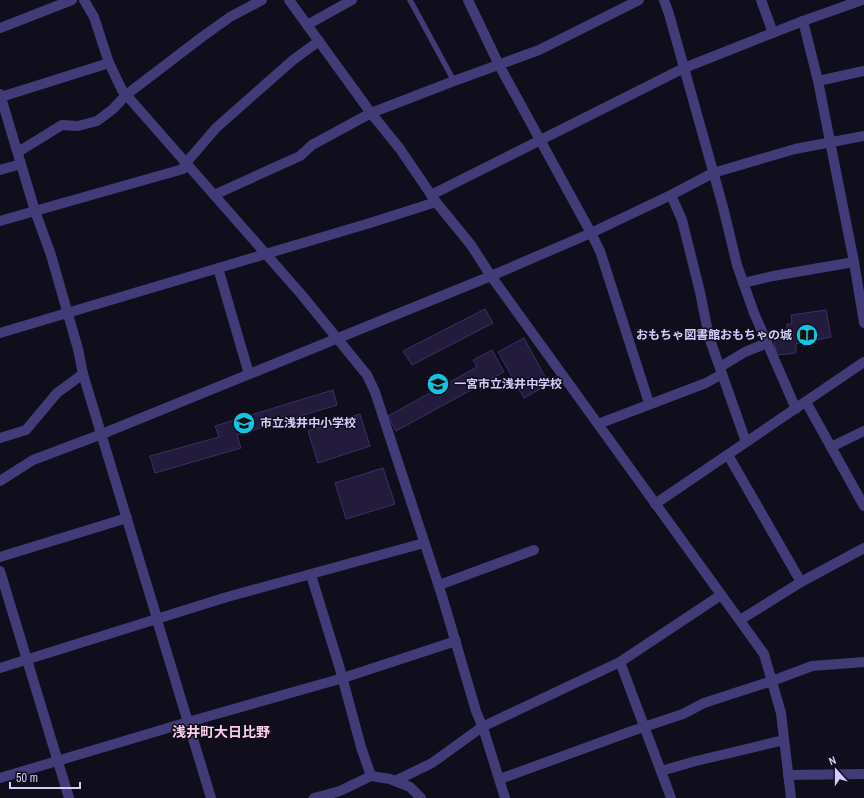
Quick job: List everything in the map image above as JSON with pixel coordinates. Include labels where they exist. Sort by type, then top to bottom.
[{"type":"street","points":[[0,28],[72,0]]},
{"type":"street","points":[[84,0],[94,17],[109,63],[122,90],[266,254],[367,375],[375,392],[439,585],[476,710],[505,798]]},
{"type":"street","points":[[18,152],[62,125],[78,126],[96,121],[113,109],[126,95],[230,18],[262,0]]},
{"type":"street","points":[[289,0],[371,113],[400,149],[433,198],[471,245],[491,276],[764,654],[781,713],[791,798]]},
{"type":"street","points":[[307,26],[352,0]]},
{"type":"street","points":[[468,0],[499,65],[600,251],[649,403]]},
{"type":"street","points":[[214,195],[300,156],[317,142],[371,113],[539,50],[639,0]]},
{"type":"street","points":[[664,0],[712,173],[723,207],[737,265],[754,313],[796,409]]},
{"type":"street","points":[[761,0],[773,33]]},
{"type":"street","points":[[0,333],[370,223],[433,198],[540,141],[684,68],[803,21],[862,0]]},
{"type":"street","points":[[803,21],[818,81],[854,262],[864,323]]},
{"type":"street","points":[[0,221],[183,169],[216,128],[293,60],[319,41]]},
{"type":"street","points":[[109,63],[0,95],[2,109],[18,152],[35,211],[51,255],[83,374],[156,615],[156,620],[211,798]]},
{"type":"street","points":[[818,81],[864,71]]},
{"type":"street","points":[[0,481],[33,460],[102,434],[337,339],[591,233],[712,173],[795,148],[864,136]]},
{"type":"street","points":[[0,170],[21,164]]},
{"type":"street","points":[[671,194],[682,220],[700,292],[709,337],[746,442]]},
{"type":"street","points":[[743,283],[773,276],[854,262]]},
{"type":"street","points":[[218,268],[249,374]]},
{"type":"street","points":[[598,424],[649,403],[706,383],[745,352],[767,343]]},
{"type":"street","points":[[655,504],[864,362]]},
{"type":"street","points":[[0,438],[26,430],[56,394],[83,374]]},
{"type":"street","points":[[806,402],[864,506]]},
{"type":"street","points":[[831,447],[864,431]]},
{"type":"street","points":[[728,455],[801,582]]},
{"type":"street","points":[[0,557],[126,518]]},
{"type":"street","points":[[0,668],[227,597],[311,575],[424,542]]},
{"type":"street","points":[[740,620],[801,582],[864,548]]},
{"type":"street","points":[[439,585],[534,550]]},
{"type":"street","points":[[0,571],[69,798]]},
{"type":"street","points":[[311,575],[343,678],[361,747],[371,776]]},
{"type":"street","points":[[395,781],[432,762],[482,726],[620,662],[721,595]]},
{"type":"street","points":[[0,778],[343,678],[456,641]]},
{"type":"street","points":[[500,780],[683,714],[704,703],[772,681],[812,666],[864,661]]},
{"type":"street","points":[[620,662],[671,798]]},
{"type":"street","points":[[661,771],[784,740]]},
{"type":"street","points":[[788,775],[864,774]]},
{"type":"street","points":[[314,798],[341,795],[371,776],[390,779],[410,787],[421,798]]},
{"type":"lane","points":[[410,0],[454,81]]},
{"type":"building","points":[[485,309],[493,323],[412,365],[403,351]]},
{"type":"building","points":[[826,310],[831,337],[796,344],[796,353],[777,355],[772,333],[787,331],[787,324],[792,324],[791,315]]},
{"type":"building","points":[[524,338],[549,384],[524,398],[498,352]]},
{"type":"building","points":[[492,350],[504,372],[396,431],[388,416],[477,367],[473,360]]},
{"type":"building","points":[[333,390],[337,405],[237,435],[241,448],[155,473],[150,456],[219,437],[215,426]]},
{"type":"building","points":[[360,414],[370,446],[318,463],[308,431]]},
{"type":"building","points":[[383,468],[395,504],[346,519],[335,483]]},
{"type":"place","name":"おもちゃ図書館おもちゃの城","points":[[807,335]]},
{"type":"place","name":"一宮市立浅井中学校","points":[[438,384]]},
{"type":"place","name":"市立浅井中小学校","points":[[244,423]]},
{"type":"district","name":"浅井町大日比野","points":[[221,732]]}]
